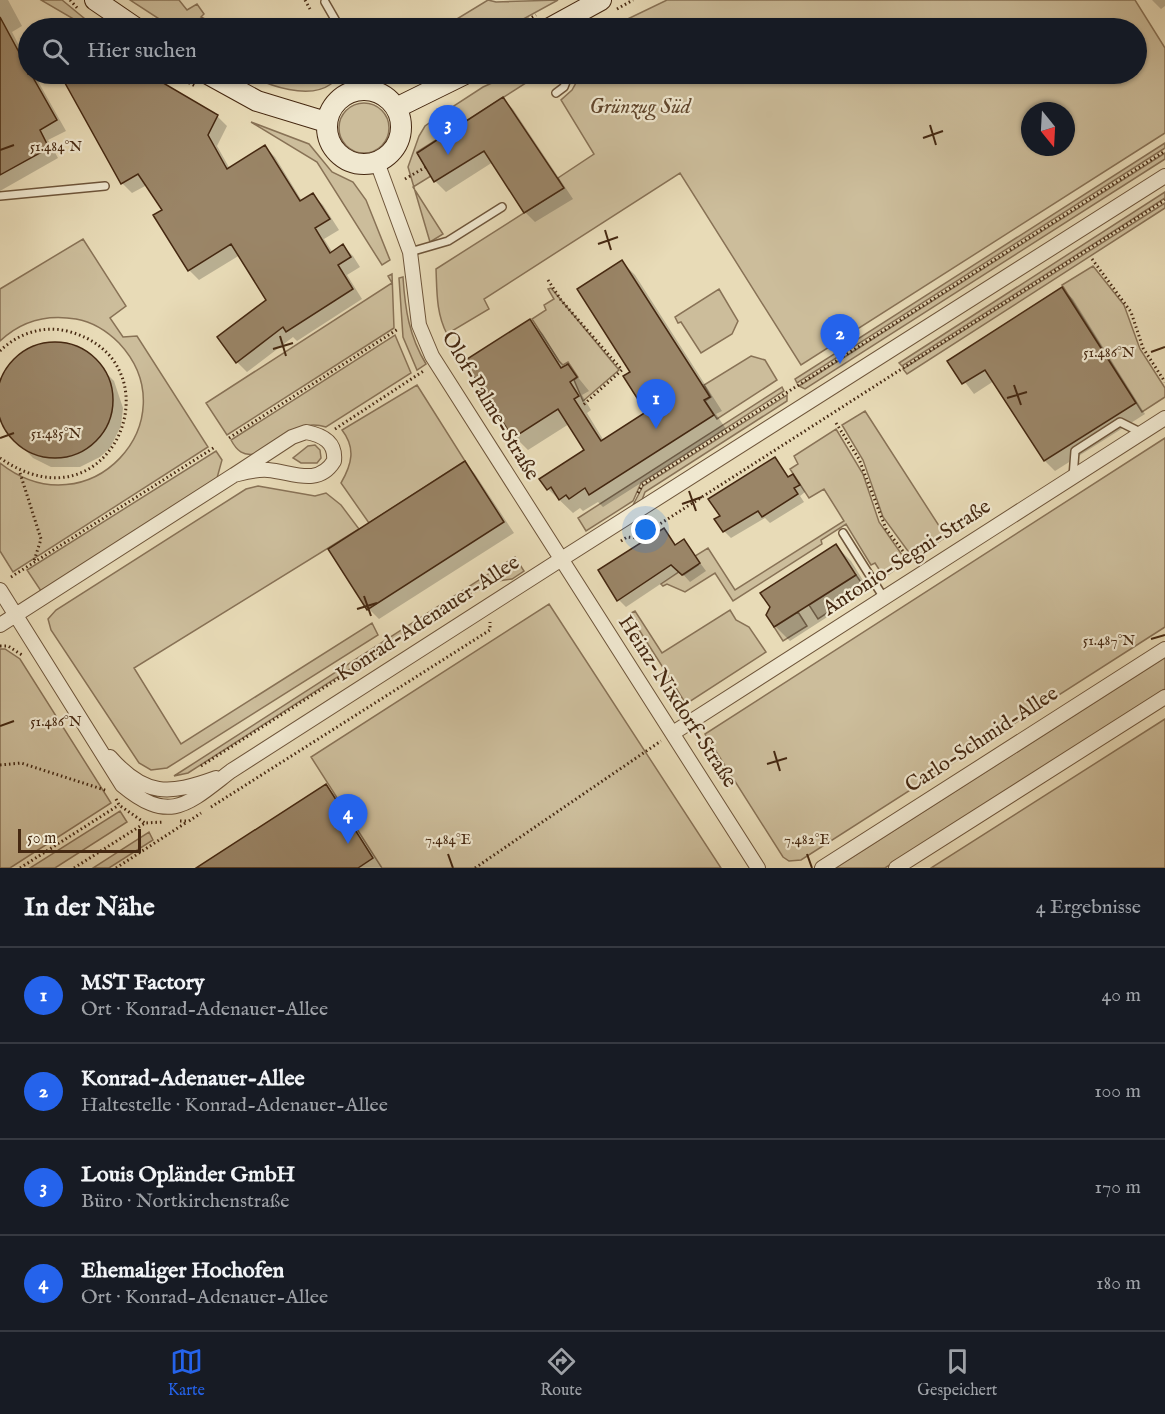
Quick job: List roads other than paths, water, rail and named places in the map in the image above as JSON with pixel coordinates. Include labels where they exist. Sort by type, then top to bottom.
[{"type":"main road","points":[[95,0],[121,18]]},
{"type":"main road","points":[[568,18],[601,0]]},
{"type":"main road","points":[[226,84],[257,101],[326,122]]},
{"type":"main road","points":[[353,84],[336,102],[326,122],[330,144],[345,160],[355,164],[377,162],[394,149],[401,129],[396,108],[379,93],[359,84]]},
{"type":"main road","points":[[396,108],[457,84]]},
{"type":"street","name":"Olof-Palme-Straße","points":[[377,162],[410,252],[416,309],[424,342],[560,560]]},
{"type":"street","name":"Konrad-Adenauer-Allee","points":[[98,743],[122,785],[141,801],[157,807],[179,807],[196,798],[231,771],[1165,176]]},
{"type":"street","name":"Antonio-Segni-Straße","points":[[672,734],[1165,418]]},
{"type":"street","points":[[0,625],[16,615],[234,475],[292,438],[306,432],[324,437],[333,449],[334,461],[329,468],[316,476],[260,470],[234,475]]},
{"type":"street","name":"Heinz-Nixdorf-Straße","points":[[560,560],[758,868]]},
{"type":"street","points":[[0,590],[98,743]]},
{"type":"street","name":"Carlo-Schmid-Allee","points":[[822,868],[1165,649]]},
{"type":"street","points":[[896,868],[1165,697]]},
{"type":"street","name":"Konrad-Adenauer-Allee","points":[[98,743],[115,763],[144,785],[158,789],[182,790],[231,771]]},
{"type":"lane","points":[[325,2],[334,18]]},
{"type":"lane","points":[[556,93],[565,84]]},
{"type":"lane","points":[[0,196],[105,186]]},
{"type":"lane","points":[[410,252],[448,242],[502,207]]},
{"type":"lane","points":[[1073,477],[1075,451],[1120,422],[1142,433]]},
{"type":"lane","points":[[843,533],[884,598]]},
{"type":"place","name":"Louis Opländer GmbH","points":[[448,155]]},
{"type":"place","name":"Konrad-Adenauer-Allee","points":[[840,364]]},
{"type":"place","name":"MST Factory","points":[[656,429]]},
{"type":"place","name":"Ehemaliger Hochofen","points":[[348,844]]},
{"type":"park label","name":"Grünzug Süd","points":[[640,107]]}]
